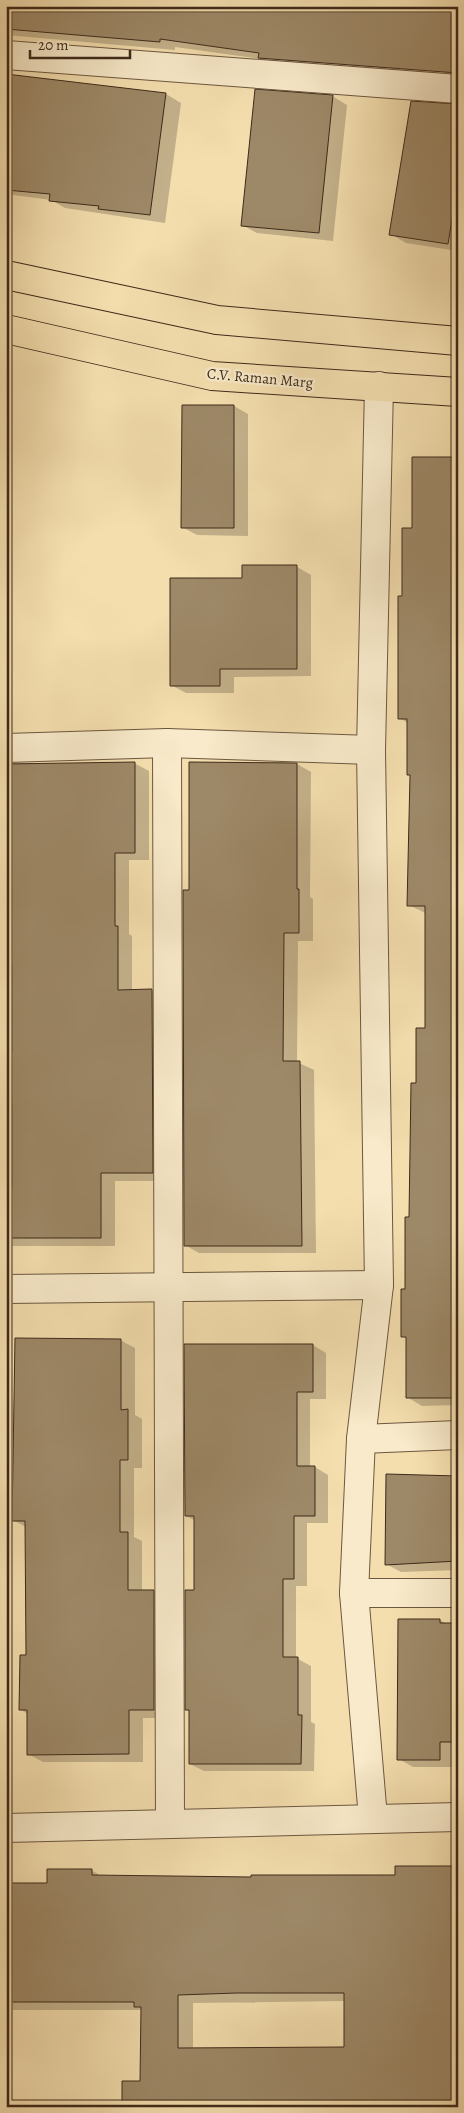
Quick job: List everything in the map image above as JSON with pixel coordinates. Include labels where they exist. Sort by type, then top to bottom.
[{"type":"main road","points":[[6,275],[217,320],[458,341]]},
{"type":"main road","name":"C.V. Raman Marg","points":[[6,329],[212,376],[458,392]]},
{"type":"street","points":[[6,55],[458,89]]},
{"type":"street","points":[[373,1818],[354,1593],[361,1439],[378,1285],[371,750],[379,386]]},
{"type":"street","points":[[6,748],[167,743],[371,750]]},
{"type":"street","points":[[167,743],[167,1288],[170,1824]]},
{"type":"street","points":[[6,1289],[378,1285]]},
{"type":"street","points":[[361,1439],[458,1435]]},
{"type":"street","points":[[354,1593],[458,1593]]},
{"type":"street","points":[[6,1828],[458,1817]]},
{"type":"building","points":[[6,6],[458,6],[458,73],[258,58],[259,53],[160,39],[160,42],[6,29]]},
{"type":"building","points":[[6,74],[166,93],[150,215],[98,209],[99,206],[49,201],[50,194],[6,190]]},
{"type":"building","points":[[255,89],[333,95],[319,233],[241,226]]},
{"type":"building","points":[[411,101],[458,104],[458,182],[448,244],[389,235]]},
{"type":"building","points":[[182,405],[234,405],[234,528],[181,528]]},
{"type":"building","points":[[412,457],[458,457],[458,1398],[406,1398],[406,1337],[401,1337],[401,1289],[405,1289],[405,1217],[409,1217],[411,1083],[416,1083],[416,1028],[425,1028],[425,906],[407,906],[410,775],[407,775],[407,719],[398,719],[398,596],[402,596],[402,528],[412,528]]},
{"type":"building","points":[[242,565],[297,565],[297,669],[220,669],[220,686],[170,686],[170,578],[242,578]]},
{"type":"building","points":[[135,762],[135,853],[115,853],[115,926],[118,926],[118,990],[152,989],[153,1173],[101,1173],[101,1238],[6,1238],[6,1189],[12,1188],[12,1103],[6,1103],[6,1051],[12,1051],[12,964],[7,964],[6,764]]},
{"type":"building","points":[[189,762],[297,763],[299,933],[284,933],[283,1061],[300,1061],[302,1246],[184,1246],[183,890],[189,890]]},
{"type":"building","points":[[15,1338],[121,1339],[121,1410],[128,1409],[128,1460],[120,1460],[120,1532],[128,1532],[128,1590],[154,1590],[154,1710],[129,1710],[129,1754],[27,1755],[27,1710],[19,1710],[20,1655],[26,1655],[25,1521],[12,1521]]},
{"type":"building","points":[[184,1344],[313,1344],[313,1392],[297,1392],[297,1466],[315,1466],[315,1516],[294,1516],[294,1579],[283,1579],[283,1657],[298,1657],[298,1715],[302,1715],[301,1764],[189,1764],[189,1710],[185,1710],[185,1590],[194,1590],[194,1516],[185,1516]]},
{"type":"building","points":[[386,1474],[458,1476],[458,1561],[385,1565]]},
{"type":"building","points":[[398,1619],[440,1619],[440,1623],[458,1623],[458,1742],[440,1742],[440,1760],[397,1760]]},
{"type":"building","points":[[395,1866],[458,1866],[458,2107],[122,2107],[122,2081],[140,2081],[141,2007],[134,2007],[134,2002],[6,2002],[6,1883],[47,1883],[47,1869],[92,1869],[92,1875],[251,1877],[251,1875],[395,1875]],"holes":[[[344,1993],[344,2047],[178,2048],[178,1995]]]}]
